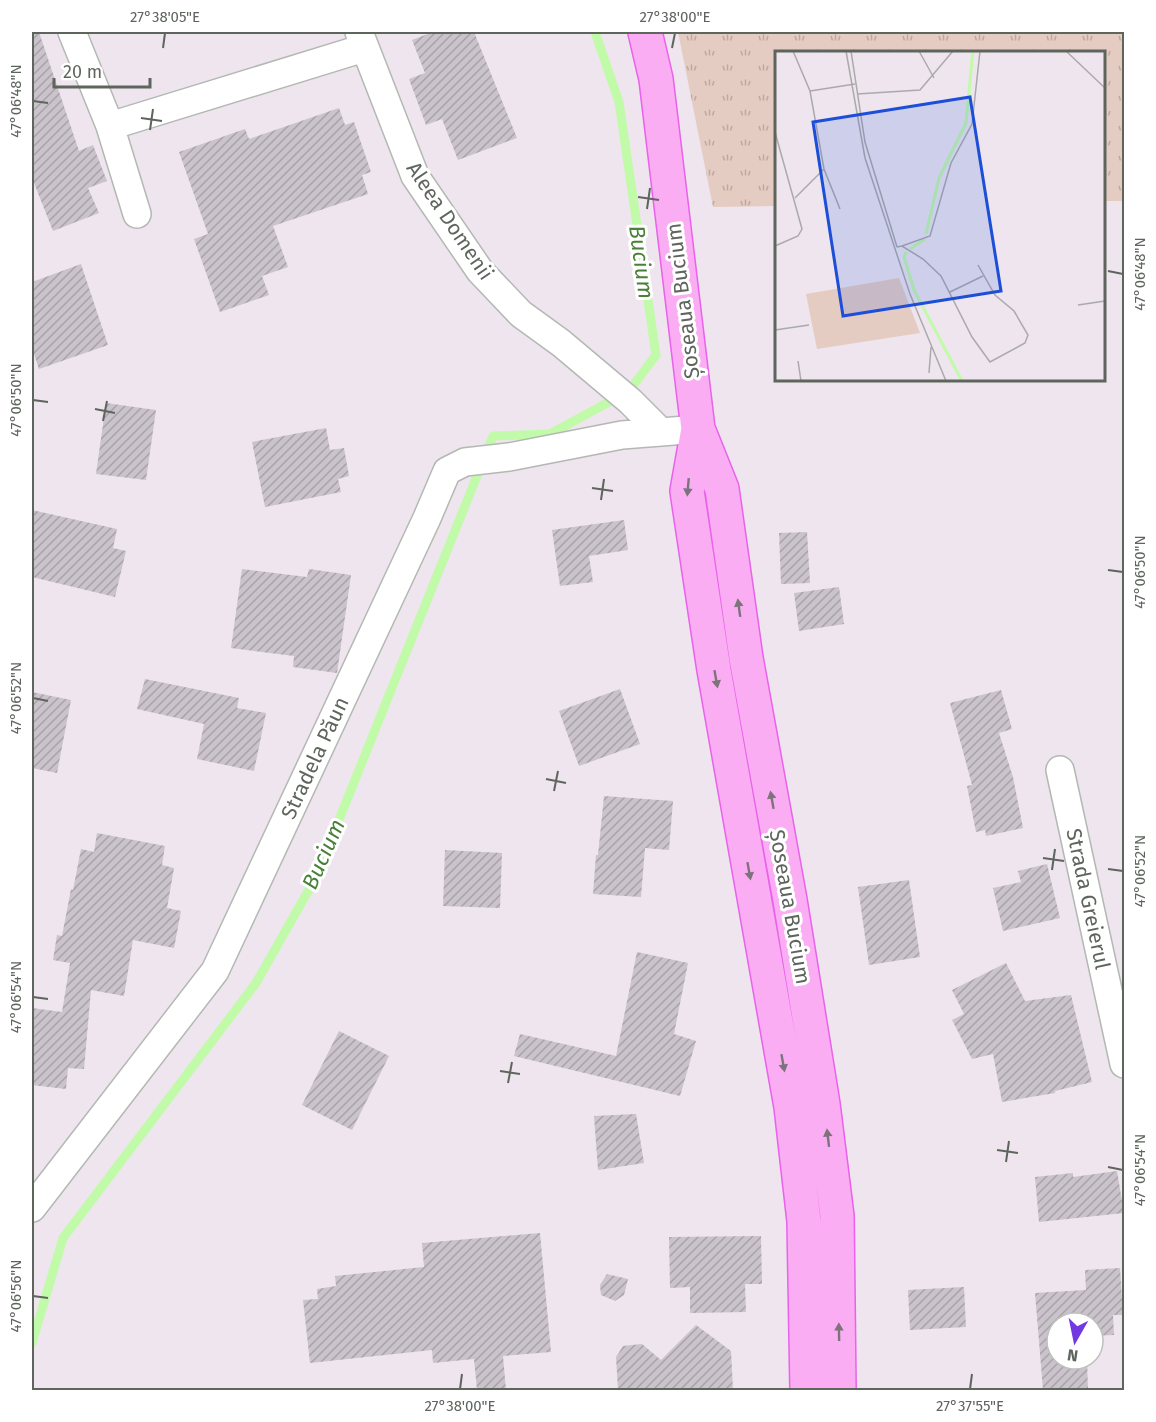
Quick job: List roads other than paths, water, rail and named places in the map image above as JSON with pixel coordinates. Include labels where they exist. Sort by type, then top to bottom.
[{"type":"main road","name":"Șoseaua Bucium","points":[[645,32],[656,79],[698,429],[722,489],[746,658],[790,900],[823,1104],[837,1216],[840,1390]]},
{"type":"main road","name":"Șoseaua Bucium","points":[[698,429],[687,491],[714,670],[791,1107],[804,1221],[807,1390]]},
{"type":"street","points":[[72,32],[110,126],[137,214]]},
{"type":"street","name":"Aleea Domenii","points":[[110,126],[362,40],[415,176],[480,271],[521,314],[630,401],[661,432]]},
{"type":"street","points":[[661,432],[698,429]]},
{"type":"street","name":"Stradela Păun","points":[[32,1208],[214,971],[427,519],[447,471],[465,462],[508,457],[622,435],[661,432]]},
{"type":"street","name":"Strada Greierul","points":[[1060,770],[1125,1064]]},
{"type":"waterway","name":"Bucium","points":[[595,32],[619,102],[656,355],[635,383]]},
{"type":"waterway","name":"Bucium","points":[[32,1343],[63,1238],[256,983],[316,877],[493,436],[550,434],[609,402]]}]
